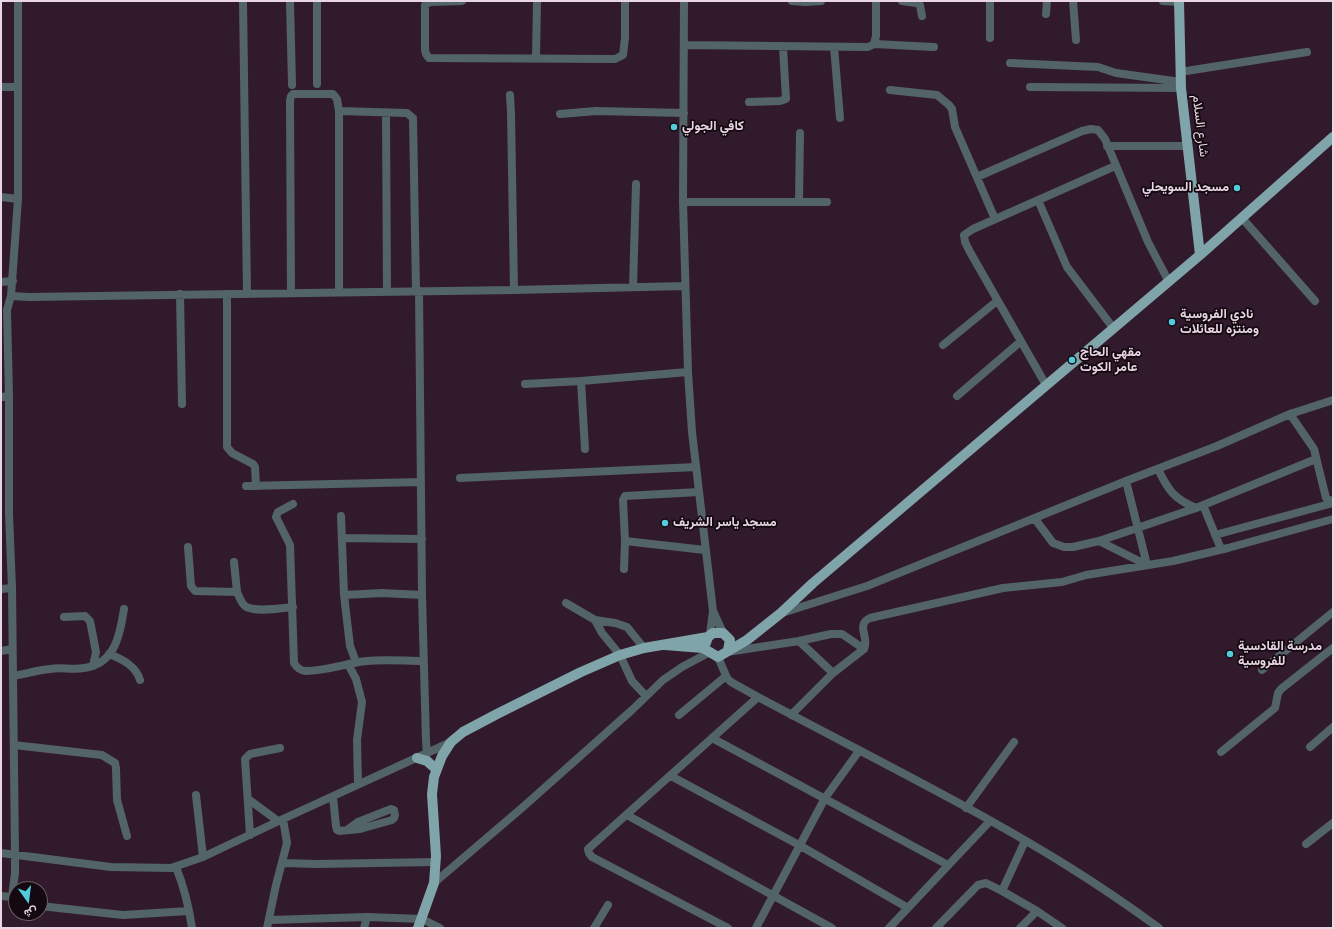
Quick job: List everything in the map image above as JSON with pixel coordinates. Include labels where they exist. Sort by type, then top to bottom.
[{"type":"main road","name":"شارع السلام","points":[[1179,2],[1180,81],[1200,255]]},
{"type":"main road","points":[[665,645],[691,646],[718,652],[747,640],[781,613],[813,583],[1169,282],[1333,137]]},
{"type":"main road","points":[[420,923],[434,883],[436,862],[432,794],[436,769],[451,742],[463,732],[497,714],[581,672],[620,655],[644,648],[709,636],[716,632],[743,635],[758,631]]},
{"type":"main road","points":[[718,652],[730,644],[724,634]]},
{"type":"main road","points":[[709,636],[706,643],[718,652]]},
{"type":"main road","points":[[417,758],[427,761],[436,769]]},
{"type":"street","points":[[15,881],[12,588],[5,514],[5,396],[7,310],[13,281],[18,199],[18,1]]},
{"type":"street","points":[[243,1],[247,294]]},
{"type":"street","points":[[290,1],[292,85]]},
{"type":"street","points":[[317,1],[317,84]]},
{"type":"street","points":[[462,1],[430,2],[424,5],[425,50],[426,54],[430,58],[436,60],[619,58],[623,55],[624,47],[625,1]]},
{"type":"street","points":[[536,58],[537,1]]},
{"type":"street","points":[[684,1],[683,202],[688,372],[692,432],[713,611],[709,636]]},
{"type":"street","points":[[792,1],[821,1]]},
{"type":"street","points":[[874,44],[876,36],[876,1]]},
{"type":"street","points":[[902,1],[920,5],[922,16]]},
{"type":"street","points":[[990,1],[990,38]]},
{"type":"street","points":[[1046,14],[1047,1]]},
{"type":"street","points":[[1073,1],[1076,40]]},
{"type":"street","points":[[1163,1],[1179,2]]},
{"type":"street","points":[[684,45],[868,47],[874,44],[934,47]]},
{"type":"street","points":[[749,102],[780,101],[786,99],[784,47]]},
{"type":"street","points":[[834,47],[840,118]]},
{"type":"street","points":[[1030,87],[1180,81],[1307,52]]},
{"type":"street","points":[[1010,63],[1098,67],[1116,73],[1180,81]]},
{"type":"street","points":[[1,87],[18,87]]},
{"type":"street","points":[[890,90],[937,95],[949,105],[952,110],[955,127],[995,219]]},
{"type":"street","points":[[291,293],[290,96],[300,93],[333,94],[337,99],[339,111],[339,292]]},
{"type":"street","points":[[510,95],[514,290]]},
{"type":"street","points":[[339,111],[407,113],[411,115],[414,122],[423,661],[427,754]]},
{"type":"street","points":[[560,114],[596,111],[684,112]]},
{"type":"street","points":[[386,113],[386,292]]},
{"type":"street","points":[[977,177],[1070,136],[1095,129],[1100,132],[1105,139],[1148,242],[1169,282]]},
{"type":"street","points":[[798,202],[800,133]]},
{"type":"street","points":[[1107,146],[1188,146]]},
{"type":"street","points":[[1046,385],[997,301],[970,252],[964,237],[967,232],[1115,166]]},
{"type":"street","points":[[633,287],[636,184]]},
{"type":"street","points":[[1,197],[18,199]]},
{"type":"street","points":[[1038,200],[1067,268],[1114,329]]},
{"type":"street","points":[[683,202],[827,202]]},
{"type":"street","points":[[1242,218],[1315,301]]},
{"type":"street","points":[[1,282],[13,281]]},
{"type":"street","points":[[11,296],[386,292],[685,286]]},
{"type":"street","points":[[180,294],[182,404]]},
{"type":"street","points":[[227,294],[227,447],[232,454],[253,464],[255,467],[256,486]]},
{"type":"street","points":[[943,345],[997,301]]},
{"type":"street","points":[[957,396],[1020,342]]},
{"type":"street","points":[[525,384],[688,372]]},
{"type":"street","points":[[581,381],[585,449]]},
{"type":"street","points":[[781,613],[867,586],[1126,481],[1217,446],[1290,414],[1333,400]]},
{"type":"street","points":[[1290,414],[1314,449],[1326,498],[1333,503]]},
{"type":"street","points":[[1035,519],[1052,543],[1064,547],[1100,541],[1199,506],[1316,459]]},
{"type":"street","points":[[460,478],[696,467]]},
{"type":"street","points":[[1158,469],[1173,494],[1182,502],[1199,506],[1221,549]]},
{"type":"street","points":[[1126,481],[1147,564]]},
{"type":"street","points":[[246,486],[421,482]]},
{"type":"street","points":[[624,569],[625,541],[623,500],[625,496],[699,492]]},
{"type":"street","points":[[1215,535],[1333,503]]},
{"type":"street","points":[[293,504],[278,512],[276,517],[290,544],[294,607],[294,663],[296,667],[305,671],[333,668],[352,663],[376,660],[423,661]]},
{"type":"street","points":[[341,516],[344,595],[352,663],[362,702],[358,740],[358,784]]},
{"type":"street","points":[[791,715],[833,673],[864,649],[866,645],[862,627],[867,620],[881,615],[1002,588],[1062,582],[1086,575],[1172,560],[1221,549],[1333,519]]},
{"type":"street","points":[[342,538],[422,539]]},
{"type":"street","points":[[625,541],[705,550]]},
{"type":"street","points":[[1100,541],[1147,564]]},
{"type":"street","points":[[188,547],[191,586],[193,590],[199,592],[237,592]]},
{"type":"street","points":[[234,562],[237,592],[246,607],[253,609],[294,607]]},
{"type":"street","points":[[1,589],[12,588]]},
{"type":"street","points":[[344,595],[382,593],[422,595]]},
{"type":"street","points":[[566,603],[595,620],[615,623],[627,627],[644,648]]},
{"type":"street","points":[[13,676],[49,669],[84,668],[93,666],[110,654],[118,640],[121,633],[124,609]]},
{"type":"street","points":[[713,611],[724,634]]},
{"type":"street","points":[[1262,670],[1333,612]]},
{"type":"street","points":[[64,617],[85,616],[90,621],[96,652],[93,666]]},
{"type":"street","points":[[595,620],[602,633],[620,655],[632,681],[646,696]]},
{"type":"street","points":[[434,883],[523,807],[646,696],[676,671],[718,652],[738,652],[765,645],[799,641],[831,634],[842,634],[864,649]]},
{"type":"street","points":[[799,641],[833,673]]},
{"type":"street","points":[[1221,752],[1275,708],[1278,693],[1281,689],[1333,648]]},
{"type":"street","points":[[1,651],[12,649]]},
{"type":"street","points":[[718,652],[726,676],[731,682],[1025,841],[1090,880],[1159,928]]},
{"type":"street","points":[[110,654],[122,659],[133,667],[140,680]]},
{"type":"street","points":[[679,715],[726,676]]},
{"type":"street","points":[[728,928],[592,857],[588,849],[758,697]]},
{"type":"street","points":[[1310,747],[1333,727]]},
{"type":"street","points":[[712,738],[948,865]]},
{"type":"street","points":[[1,853],[111,867],[148,869],[176,867],[203,857],[451,742]]},
{"type":"street","points":[[966,808],[1014,742]]},
{"type":"street","points":[[14,745],[102,755],[110,759],[116,768],[117,800],[127,836]]},
{"type":"street","points":[[250,835],[246,757],[250,754],[280,748]]},
{"type":"street","points":[[756,928],[825,798],[859,751]]},
{"type":"street","points":[[670,776],[799,845],[908,908]]},
{"type":"street","points":[[196,795],[203,857]]},
{"type":"street","points":[[333,797],[336,830],[339,831],[360,829],[392,820],[394,818],[394,810],[391,809],[358,822],[348,830]]},
{"type":"street","points":[[248,799],[281,820],[287,843],[276,885],[269,924],[367,917],[420,923],[440,928]]},
{"type":"street","points":[[627,815],[832,928]]},
{"type":"street","points":[[889,928],[990,821]]},
{"type":"street","points":[[1306,844],[1333,823]]},
{"type":"street","points":[[1002,890],[1025,841]]},
{"type":"street","points":[[282,863],[317,864],[436,862]]},
{"type":"street","points":[[176,867],[181,880],[192,928]]},
{"type":"street","points":[[936,928],[980,884],[988,883],[1037,911],[1062,928]]},
{"type":"street","points":[[597,927],[608,905]]},
{"type":"street","points":[[48,907],[123,915],[189,911]]},
{"type":"street","points":[[1020,928],[1037,911]]},
{"type":"street","points":[[364,928],[367,917]]},
{"type":"place","name":"كافي الجولي","points":[[674,127]]},
{"type":"place","name":"مسجد السويحلي","points":[[1237,188]]},
{"type":"place","name":"نادي الفروسية ومنتزه للعائلات","points":[[1172,322]]},
{"type":"place","name":"مقهي الحاج عامر الكوت","points":[[1072,360]]},
{"type":"place","name":"مسجد ياسر الشريف","points":[[665,523]]},
{"type":"place","name":"مدرسة القادسية للفروسية","points":[[1230,654]]}]
